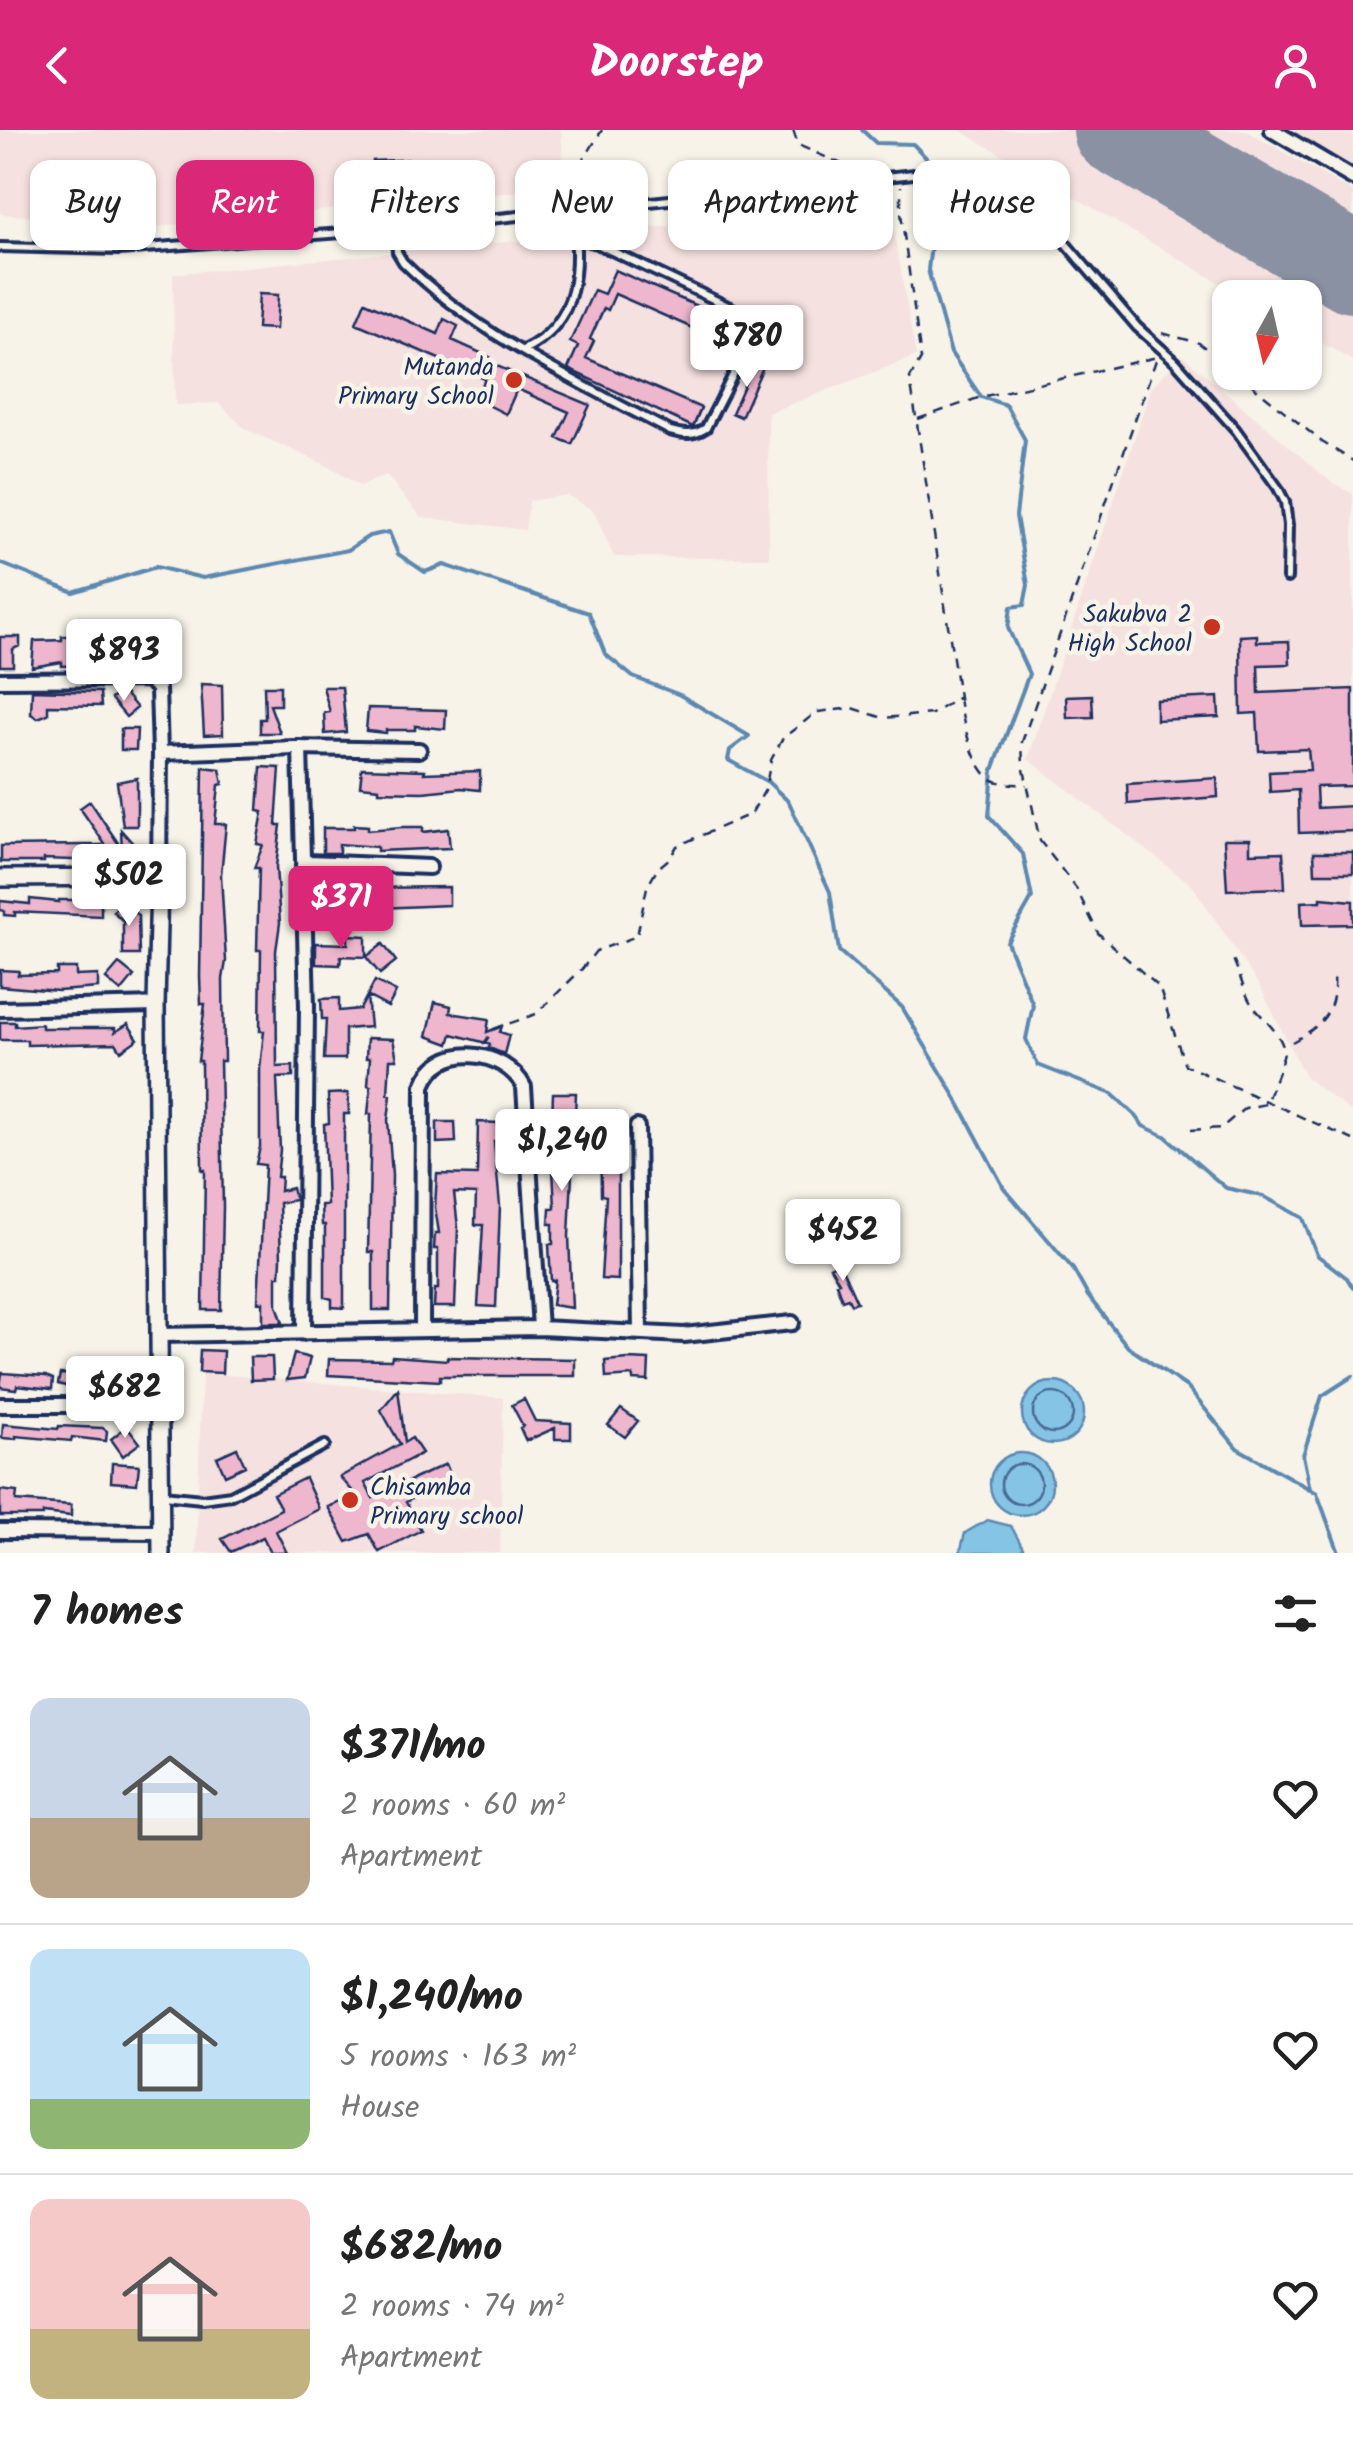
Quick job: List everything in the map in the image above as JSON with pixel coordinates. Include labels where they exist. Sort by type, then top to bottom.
[{"type":"street","points":[[1272,130],[1353,178]]},
{"type":"street","points":[[0,680],[149,679],[158,689],[156,1005],[162,1553]]},
{"type":"street","points":[[160,753],[300,748],[419,750]]},
{"type":"street","points":[[300,748],[307,1006],[304,1332]]},
{"type":"street","points":[[303,866],[308,862],[429,867]]},
{"type":"street","points":[[0,878],[134,877],[159,883]]},
{"type":"street","points":[[0,1008],[156,1005]]},
{"type":"street","points":[[422,1330],[423,1086],[434,1067],[454,1054],[495,1059],[518,1075],[524,1086],[540,1328]]},
{"type":"street","points":[[637,1127],[640,1331]]},
{"type":"street","points":[[161,1335],[540,1328],[684,1335],[792,1323]]},
{"type":"street","points":[[0,1404],[162,1404]]},
{"type":"street","points":[[0,1531],[162,1532]]},
{"type":"lane","points":[[893,177],[961,169],[996,173],[1010,180],[1236,430],[1278,488],[1288,524],[1287,578]]},
{"type":"lane","points":[[0,247],[118,250],[334,234]]},
{"type":"lane","points":[[397,250],[425,284],[522,350],[670,430],[689,435],[706,428],[752,326],[751,316],[609,250]]},
{"type":"lane","points":[[522,350],[548,336],[564,314],[573,291],[577,250]]},
{"type":"lane","points":[[162,1495],[202,1499],[231,1494],[326,1445]]},
{"type":"path","points":[[583,160],[602,130]]},
{"type":"path","points":[[793,130],[798,144],[833,160]]},
{"type":"path","points":[[901,176],[902,213],[921,360],[910,378],[962,724],[980,770],[992,780],[1028,785]]},
{"type":"path","points":[[1138,326],[1199,343],[1212,353]]},
{"type":"path","points":[[916,420],[980,396],[1159,356],[1150,371],[1022,742],[1023,766],[1040,841],[1076,888],[1098,933],[1159,987],[1185,1065],[1353,1140]]},
{"type":"path","points":[[1258,390],[1322,442],[1353,461]]},
{"type":"path","points":[[478,1056],[494,1029],[536,1014],[596,951],[637,936],[647,887],[658,868],[677,846],[751,814],[765,790],[772,760],[783,738],[817,712],[854,708],[883,718],[932,714],[958,697]]},
{"type":"path","points":[[1231,956],[1250,1002],[1273,1026],[1284,1048]]},
{"type":"path","points":[[1266,1104],[1284,1048],[1318,1024],[1330,1009],[1335,998],[1334,973]]},
{"type":"path","points":[[1191,1130],[1221,1128],[1245,1108],[1266,1104]]},
{"type":"shaded area","points":[[0,130],[561,130],[563,160],[515,160],[515,192],[495,194],[495,160],[334,160],[334,209],[314,211],[314,160],[176,160],[176,225],[163,226],[156,225],[156,160],[30,160],[30,216],[0,214]]},
{"type":"shaded area","points":[[960,130],[1245,130],[1353,192],[1353,361],[1322,343],[1322,280],[1215,280],[1070,195],[1070,160],[1011,160]]},
{"type":"shaded area","points":[[1290,130],[1353,130],[1353,166]]},
{"type":"shaded area","name":"Mutanda Primary School","points":[[668,226],[668,250],[893,250],[893,227],[916,356],[768,413],[769,558],[614,557],[594,511],[567,495],[529,501],[525,530],[421,517],[386,475],[360,486],[326,465],[245,429],[219,403],[175,405],[173,274],[422,250],[495,250],[495,243],[515,241],[515,250],[648,250],[648,228]]},
{"type":"shaded area","name":"Sakubva 2 High School","points":[[1183,356],[1212,381],[1212,390],[1223,390],[1331,482],[1353,494],[1353,1113],[1306,1078],[1260,987],[1192,885],[1028,759],[1152,386]]},
{"type":"shaded area","name":"Chisamba Primary school","points":[[202,1373],[503,1398],[500,1553],[196,1553]]},
{"type":"water","points":[[1053,1382],[1075,1391],[1084,1413],[1075,1435],[1053,1444],[1031,1435],[1022,1413],[1031,1391]]},
{"type":"water","points":[[1021,1453],[1043,1462],[1052,1484],[1043,1506],[1021,1515],[999,1506],[990,1484],[999,1462]]},
{"type":"water","points":[[987,1520],[1011,1526],[1022,1553],[960,1553],[965,1533]]},
{"type":"building","points":[[476,157],[476,160],[399,160]]},
{"type":"building","points":[[615,270],[740,325],[731,345],[615,294],[608,310],[604,308],[586,358],[701,408],[693,427],[568,369],[578,346],[570,342],[594,290],[604,294]]},
{"type":"building","points":[[259,294],[278,295],[276,329],[257,328]]},
{"type":"building","points":[[365,302],[438,334],[444,319],[458,326],[452,340],[490,357],[487,362],[590,405],[572,444],[557,438],[569,412],[517,389],[506,414],[476,399],[485,379],[356,323]]},
{"type":"building","points":[[754,363],[763,367],[741,417],[732,413]]},
{"type":"building","points":[[1257,635],[1257,642],[1289,641],[1290,664],[1258,665],[1259,693],[1353,689],[1353,786],[1316,787],[1317,808],[1353,806],[1353,831],[1299,833],[1298,790],[1270,792],[1269,772],[1310,770],[1308,749],[1259,751],[1257,713],[1241,714],[1240,636]]},
{"type":"building","points":[[62,636],[87,636],[88,646],[119,648],[128,641],[137,651],[126,662],[88,659],[88,665],[62,666],[62,662],[32,667],[34,641],[62,640]]},
{"type":"building","points":[[0,637],[20,637],[20,646],[13,649],[13,666],[0,666]]},
{"type":"building","points":[[201,684],[222,685],[223,734],[204,735]]},
{"type":"building","points":[[264,686],[280,686],[280,705],[270,705],[280,733],[260,733],[260,719],[265,719]]},
{"type":"building","points":[[323,687],[342,687],[346,732],[325,734],[324,713],[330,712]]},
{"type":"building","points":[[32,690],[100,692],[101,706],[48,705],[48,714],[38,718],[31,714]]},
{"type":"building","points":[[122,690],[137,708],[126,717],[111,699]]},
{"type":"building","points":[[1092,695],[1093,717],[1067,718],[1066,696]]},
{"type":"building","points":[[1218,697],[1219,717],[1156,720],[1156,700]]},
{"type":"building","points":[[368,708],[446,710],[445,729],[415,726],[415,730],[386,733],[366,731]]},
{"type":"building","points":[[121,729],[137,729],[136,750],[121,750]]},
{"type":"building","points":[[203,767],[220,769],[223,784],[219,785],[215,824],[226,824],[221,875],[226,961],[224,1061],[220,1061],[221,1310],[203,1310],[205,1170],[198,1061],[205,1004],[201,1004],[200,977]]},
{"type":"building","points":[[261,767],[280,768],[276,825],[281,825],[276,867],[280,923],[276,951],[277,1067],[293,1066],[293,1077],[277,1078],[277,1177],[281,1177],[280,1191],[292,1188],[295,1200],[279,1203],[281,1259],[277,1305],[283,1323],[263,1323],[263,1302],[258,1302],[265,1165],[256,1164],[264,1031],[260,1031],[261,950],[257,950],[259,868],[254,868],[263,845],[257,844],[263,812],[258,811]]},
{"type":"building","points":[[362,768],[425,770],[424,773],[480,771],[480,790],[379,791],[360,786]]},
{"type":"building","points":[[137,778],[137,826],[123,826],[117,782]]},
{"type":"building","points":[[1217,778],[1218,797],[1128,804],[1127,784]]},
{"type":"building","points":[[90,801],[122,849],[121,830],[136,847],[127,855],[134,866],[125,866],[80,808]]},
{"type":"building","points":[[368,826],[368,830],[448,829],[450,848],[377,851],[377,847],[339,844],[339,853],[323,853],[323,828]]},
{"type":"building","points":[[1224,839],[1250,839],[1250,853],[1283,852],[1285,888],[1227,890]]},
{"type":"building","points":[[102,845],[102,861],[1,862],[1,846]]},
{"type":"building","points":[[1314,852],[1353,852],[1353,873],[1315,873]]},
{"type":"building","points":[[318,886],[366,888],[449,887],[449,905],[320,908]]},
{"type":"building","points":[[1321,898],[1353,901],[1353,924],[1302,925],[1301,902]]},
{"type":"building","points":[[30,899],[101,900],[101,916],[15,912],[15,916],[4,915],[0,910],[0,901],[30,904]]},
{"type":"building","points":[[125,901],[138,916],[139,955],[123,955],[123,921],[113,911]]},
{"type":"building","points":[[348,935],[366,936],[366,957],[341,956],[340,965],[316,964],[316,943],[348,944]]},
{"type":"building","points":[[383,944],[396,961],[380,974],[366,957]]},
{"type":"building","points":[[119,964],[134,976],[121,992],[106,979]]},
{"type":"building","points":[[57,968],[76,968],[76,976],[98,975],[98,988],[58,991],[0,986],[0,970],[19,971],[18,975],[57,974]]},
{"type":"building","points":[[375,981],[396,992],[388,1007],[367,996]]},
{"type":"building","points":[[367,996],[370,1027],[345,1029],[345,1059],[324,1059],[326,1019],[322,1019],[321,999],[339,998],[339,1011],[360,1009]]},
{"type":"building","points":[[435,1002],[451,1006],[450,1013],[489,1019],[487,1032],[502,1026],[500,1032],[509,1035],[504,1054],[489,1048],[490,1044],[452,1034],[449,1044],[427,1036]]},
{"type":"building","points":[[0,1022],[15,1022],[15,1026],[42,1024],[42,1028],[115,1028],[115,1032],[128,1024],[138,1039],[121,1051],[116,1043],[27,1045],[27,1040],[0,1040]]},
{"type":"building","points":[[367,1038],[393,1039],[397,1059],[390,1059],[388,1094],[392,1175],[390,1310],[373,1310],[373,1252],[368,1252],[371,1086]]},
{"type":"building","points":[[348,1093],[349,1114],[344,1114],[344,1308],[332,1307],[332,1299],[325,1297],[325,1225],[321,1205],[327,1205],[324,1124],[329,1123],[328,1094]]},
{"type":"building","points":[[553,1093],[576,1093],[569,1236],[572,1308],[552,1305],[555,1280],[551,1281],[549,1244],[553,1244],[553,1224],[549,1224],[550,1208],[555,1208],[553,1168],[548,1167],[551,1140],[547,1140]]},
{"type":"building","points":[[437,1122],[455,1122],[456,1142],[437,1143]]},
{"type":"building","points":[[478,1122],[498,1123],[494,1141],[500,1206],[496,1307],[478,1306],[483,1225],[475,1225],[476,1194],[454,1193],[458,1227],[455,1307],[434,1307],[438,1289],[438,1249],[434,1249],[435,1233],[439,1233],[435,1207],[437,1174],[477,1175]]},
{"type":"building","points":[[600,1123],[619,1125],[618,1135],[624,1135],[624,1145],[618,1145],[618,1280],[601,1279],[606,1196],[601,1195]]},
{"type":"building","points":[[839,1262],[857,1302],[842,1300],[836,1283],[839,1282],[830,1267]]},
{"type":"building","points":[[200,1350],[223,1351],[222,1373],[199,1372]]},
{"type":"building","points":[[294,1354],[310,1358],[305,1378],[287,1380]]},
{"type":"building","points":[[392,1356],[447,1360],[575,1359],[575,1376],[440,1376],[440,1381],[328,1375],[329,1359],[391,1360]]},
{"type":"building","points":[[250,1357],[272,1357],[273,1379],[251,1380]]},
{"type":"building","points":[[649,1360],[648,1381],[633,1380],[633,1376],[606,1378],[605,1361]]},
{"type":"building","points":[[2,1373],[46,1376],[53,1379],[52,1389],[0,1387]]},
{"type":"building","points":[[60,1374],[102,1376],[102,1390],[85,1391],[58,1384]]},
{"type":"building","points":[[398,1389],[405,1442],[412,1438],[422,1453],[365,1483],[373,1498],[446,1464],[452,1479],[406,1502],[421,1530],[379,1552],[369,1534],[347,1542],[328,1507],[357,1496],[340,1477],[400,1444],[381,1410]]},
{"type":"building","points":[[524,1399],[535,1421],[571,1423],[571,1439],[555,1439],[555,1428],[526,1441],[512,1405]]},
{"type":"building","points":[[621,1409],[638,1421],[625,1437],[608,1425]]},
{"type":"building","points":[[3,1424],[103,1428],[107,1431],[106,1441],[72,1437],[71,1441],[2,1438]]},
{"type":"building","points":[[127,1426],[140,1443],[123,1456],[111,1439]]},
{"type":"building","points":[[237,1448],[245,1466],[225,1475],[217,1457]]},
{"type":"building","points":[[112,1463],[139,1465],[137,1484],[111,1482]]},
{"type":"building","points":[[305,1478],[319,1509],[276,1531],[287,1553],[271,1553],[263,1537],[231,1552],[222,1539],[281,1509],[273,1494]]},
{"type":"building","points":[[0,1490],[17,1492],[16,1501],[71,1505],[71,1516],[0,1516]]},
{"type":"waterway","points":[[862,130],[876,143],[913,144],[928,160]]},
{"type":"waterway","points":[[930,250],[928,270],[951,353],[981,397],[1006,405],[1025,440],[1016,516],[1028,585],[1024,605],[1011,607],[1008,628],[1029,674],[993,770],[989,816],[1023,854],[1032,898],[1007,942],[1033,1005],[1026,1039],[1038,1065],[1112,1094],[1143,1126],[1165,1136],[1226,1188],[1263,1196],[1303,1218],[1317,1255],[1347,1278],[1353,1288]]},
{"type":"waterway","points":[[0,563],[73,592],[156,567],[203,578],[348,550],[369,536],[389,532],[398,554],[425,572],[444,565],[589,613],[605,654],[633,677],[680,695],[749,736],[730,750],[728,760],[768,782],[789,802],[830,892],[839,951],[902,1007],[1004,1188],[1073,1269],[1088,1296],[1128,1347],[1187,1387],[1237,1448],[1317,1493],[1339,1553]]},
{"type":"waterway","points":[[1310,1489],[1303,1455],[1322,1396],[1353,1376]]},
{"type":"runway","points":[[1118,130],[1353,268]]},
{"type":"place","name":"Mutanda Primary School","points":[[514,380]]},
{"type":"place","name":"Sakubva 2 High School","points":[[1212,627]]},
{"type":"place","name":"Chisamba Primary school","points":[[350,1500]]}]
